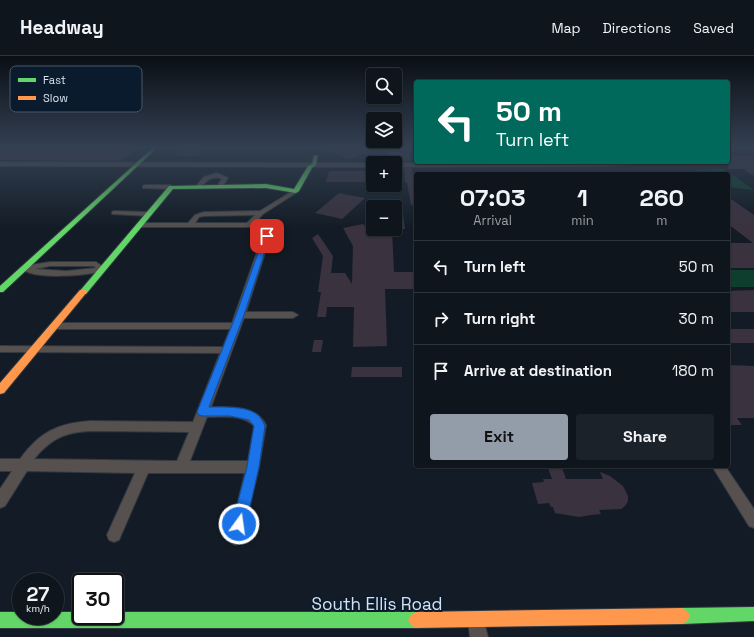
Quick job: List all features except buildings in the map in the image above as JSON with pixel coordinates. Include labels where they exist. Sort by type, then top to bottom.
[{"type":"street","points":[[0,290],[126,174]]},
{"type":"street","points":[[249,225],[261,214],[296,191],[306,174]]},
{"type":"street","points":[[145,187],[266,186],[296,191]]},
{"type":"street","points":[[0,390],[171,187]]},
{"type":"street","points":[[114,213],[148,214]]},
{"type":"street","points":[[190,225],[197,216],[204,214],[261,214]]},
{"type":"street","points":[[139,225],[249,225],[264,227],[268,231],[236,326],[181,467]]},
{"type":"street","points":[[24,268],[41,273],[89,272],[102,269]]},
{"type":"street","points":[[240,315],[293,315]]},
{"type":"street","points":[[54,326],[236,326]]},
{"type":"street","points":[[0,349],[226,350]]},
{"type":"street","points":[[202,412],[230,412],[252,416],[260,426],[253,467],[236,538]]},
{"type":"street","points":[[0,501],[31,453],[57,432],[73,427],[95,426],[196,427]]},
{"type":"street","points":[[0,465],[253,467]]},
{"type":"street","points":[[114,535],[144,467]]},
{"type":"street","points":[[719,468],[754,521]]},
{"type":"street","name":"South Ellis Road","points":[[0,620],[151,622],[476,620],[754,614]]},
{"type":"street","points":[[476,620],[479,637]]},
{"type":"green space","points":[[730,174],[731,174],[754,190],[730,187]]},
{"type":"green space","points":[[730,270],[754,270],[754,287],[730,287]]},
{"type":"traffic: fast","points":[[0,290],[126,174]]},
{"type":"traffic: fast","points":[[83,292],[171,187],[266,186],[296,191],[306,174]]},
{"type":"traffic: fast","points":[[682,616],[754,614]]},
{"type":"traffic: fast","points":[[0,620],[416,620]]},
{"type":"traffic: slow","points":[[0,390],[83,292]]},
{"type":"traffic: slow","points":[[416,620],[682,616]]},
{"type":"route","points":[[239,524],[253,467],[260,426],[252,416],[230,412],[202,412],[240,315],[267,236]]}]
